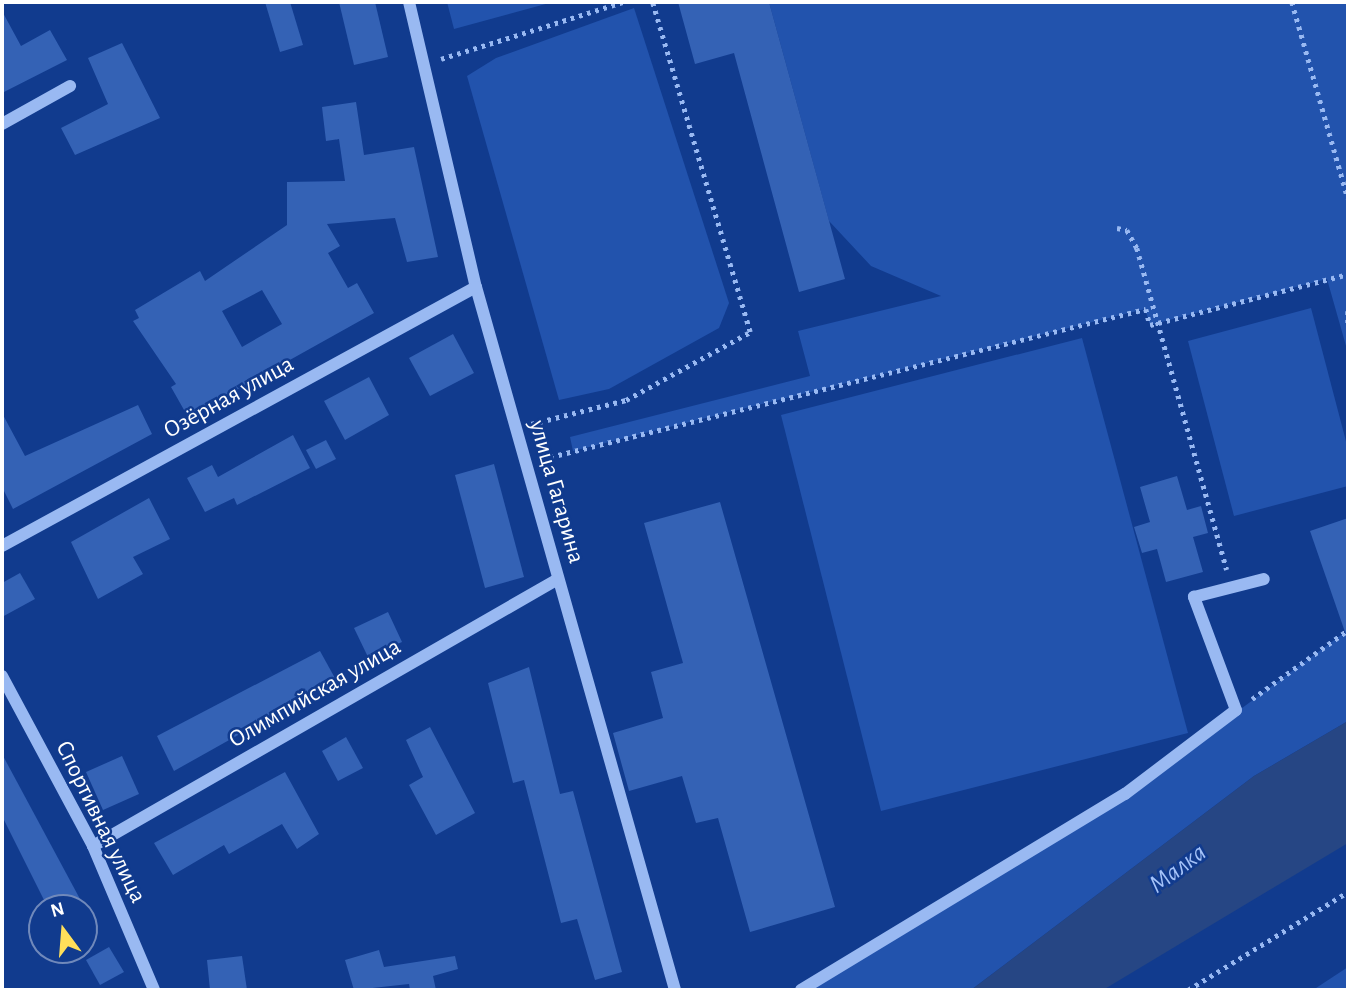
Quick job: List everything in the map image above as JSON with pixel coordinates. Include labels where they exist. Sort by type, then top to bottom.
[{"type":"street","name":"улица Гагарина","points":[[409,2],[476,287],[675,990]]},
{"type":"street","points":[[2,124],[70,86]]},
{"type":"street","name":"Озёрная улица","points":[[2,546],[476,287]]},
{"type":"street","name":"Олимпийская улица","points":[[93,846],[558,579]]},
{"type":"street","points":[[801,990],[1125,794],[1236,710],[1194,597],[1264,579]]},
{"type":"street","name":"Спортивная улица","points":[[2,676],[93,846],[154,990]]},
{"type":"path","points":[[424,65],[623,2]]},
{"type":"path","points":[[516,428],[626,400],[750,332],[652,2]]},
{"type":"path","points":[[1292,2],[1348,198]]},
{"type":"path","points":[[1117,228],[1127,230],[1137,248],[1160,321],[1232,587]]},
{"type":"path","points":[[526,463],[1146,309],[1150,325],[1348,274]]},
{"type":"path","points":[[1348,311],[1348,326]]},
{"type":"path","points":[[1236,710],[1348,630]]},
{"type":"path","points":[[1188,990],[1348,892]]},
{"type":"shaded area","points":[[447,2],[553,2],[454,29]]},
{"type":"shaded area","points":[[769,2],[1348,2],[1348,353],[1327,279],[1150,325],[1145,309],[573,451],[570,437],[810,376],[798,331],[941,296],[871,266],[829,221]]},
{"type":"shaded area","points":[[634,8],[729,303],[719,328],[609,389],[559,400],[467,76],[496,58]]},
{"type":"shaded area","points":[[1311,308],[1348,449],[1348,486],[1234,516],[1188,341]]},
{"type":"shaded area","points":[[1082,338],[1188,733],[881,811],[781,415]]},
{"type":"shaded area","points":[[1348,630],[1348,721],[1254,776],[971,990],[801,990],[1125,794]]},
{"type":"shaded area","points":[[1348,967],[1348,990],[1313,990]]},
{"type":"water","name":"Малка","points":[[1348,721],[1348,843],[1103,990],[971,990],[1254,776]]},
{"type":"building","points":[[265,2],[290,2],[303,45],[280,52]]},
{"type":"building","points":[[339,2],[375,2],[388,57],[354,65]]},
{"type":"building","points":[[678,2],[769,2],[845,279],[799,292],[734,53],[695,64]]},
{"type":"building","points":[[2,11],[21,46],[50,30],[67,60],[2,93]]},
{"type":"building","points":[[122,43],[160,118],[75,155],[61,128],[108,104],[88,58]]},
{"type":"building","points":[[356,102],[364,155],[414,147],[438,257],[407,262],[395,218],[327,224],[340,246],[328,253],[348,288],[357,283],[374,313],[188,417],[171,387],[176,384],[133,321],[139,318],[135,310],[200,271],[205,281],[287,225],[287,182],[345,181],[339,139],[326,141],[322,107]],"holes":[[[262,290],[282,324],[242,347],[222,311]]]},
{"type":"building","points":[[453,334],[474,373],[430,396],[409,358]]},
{"type":"building","points":[[369,377],[389,415],[345,440],[324,401]]},
{"type":"building","points":[[138,405],[152,434],[13,509],[2,487],[2,413],[25,456]]},
{"type":"building","points":[[293,435],[310,468],[237,505],[234,498],[205,512],[187,478],[212,465],[218,477]]},
{"type":"building","points":[[326,440],[336,459],[316,469],[306,450]]},
{"type":"building","points":[[494,464],[524,577],[485,588],[455,475]]},
{"type":"building","points":[[1177,476],[1187,510],[1201,506],[1208,533],[1193,537],[1203,572],[1166,582],[1157,549],[1142,553],[1134,527],[1150,522],[1140,487]]},
{"type":"building","points":[[149,498],[170,539],[133,557],[143,574],[98,599],[71,542]]},
{"type":"building","points":[[720,502],[835,907],[750,932],[718,818],[696,823],[682,776],[629,791],[613,733],[663,718],[651,672],[683,663],[644,523]]},
{"type":"building","points":[[1348,518],[1348,631],[1345,632],[1310,531]]},
{"type":"building","points":[[20,573],[35,599],[2,617],[2,583]]},
{"type":"building","points":[[388,612],[402,642],[368,657],[354,628]]},
{"type":"building","points":[[320,651],[336,680],[174,771],[157,736]]},
{"type":"building","points":[[529,667],[560,794],[573,791],[622,972],[595,980],[577,919],[561,923],[524,780],[513,783],[488,683]]},
{"type":"building","points":[[430,727],[475,813],[436,835],[409,785],[423,777],[406,740]]},
{"type":"building","points":[[346,737],[363,768],[338,781],[322,751]]},
{"type":"building","points":[[2,754],[77,894],[41,894],[2,816]]},
{"type":"building","points":[[122,756],[139,794],[103,810],[86,772]]},
{"type":"building","points":[[285,772],[319,834],[297,849],[282,824],[229,854],[224,845],[173,875],[154,843]]},
{"type":"building","points":[[109,947],[124,972],[100,985],[88,964],[98,964],[98,953]]},
{"type":"building","points":[[379,950],[384,967],[455,956],[458,969],[433,976],[436,990],[410,990],[409,984],[354,990],[345,960]]},
{"type":"building","points":[[242,956],[247,990],[210,990],[207,960]]}]
